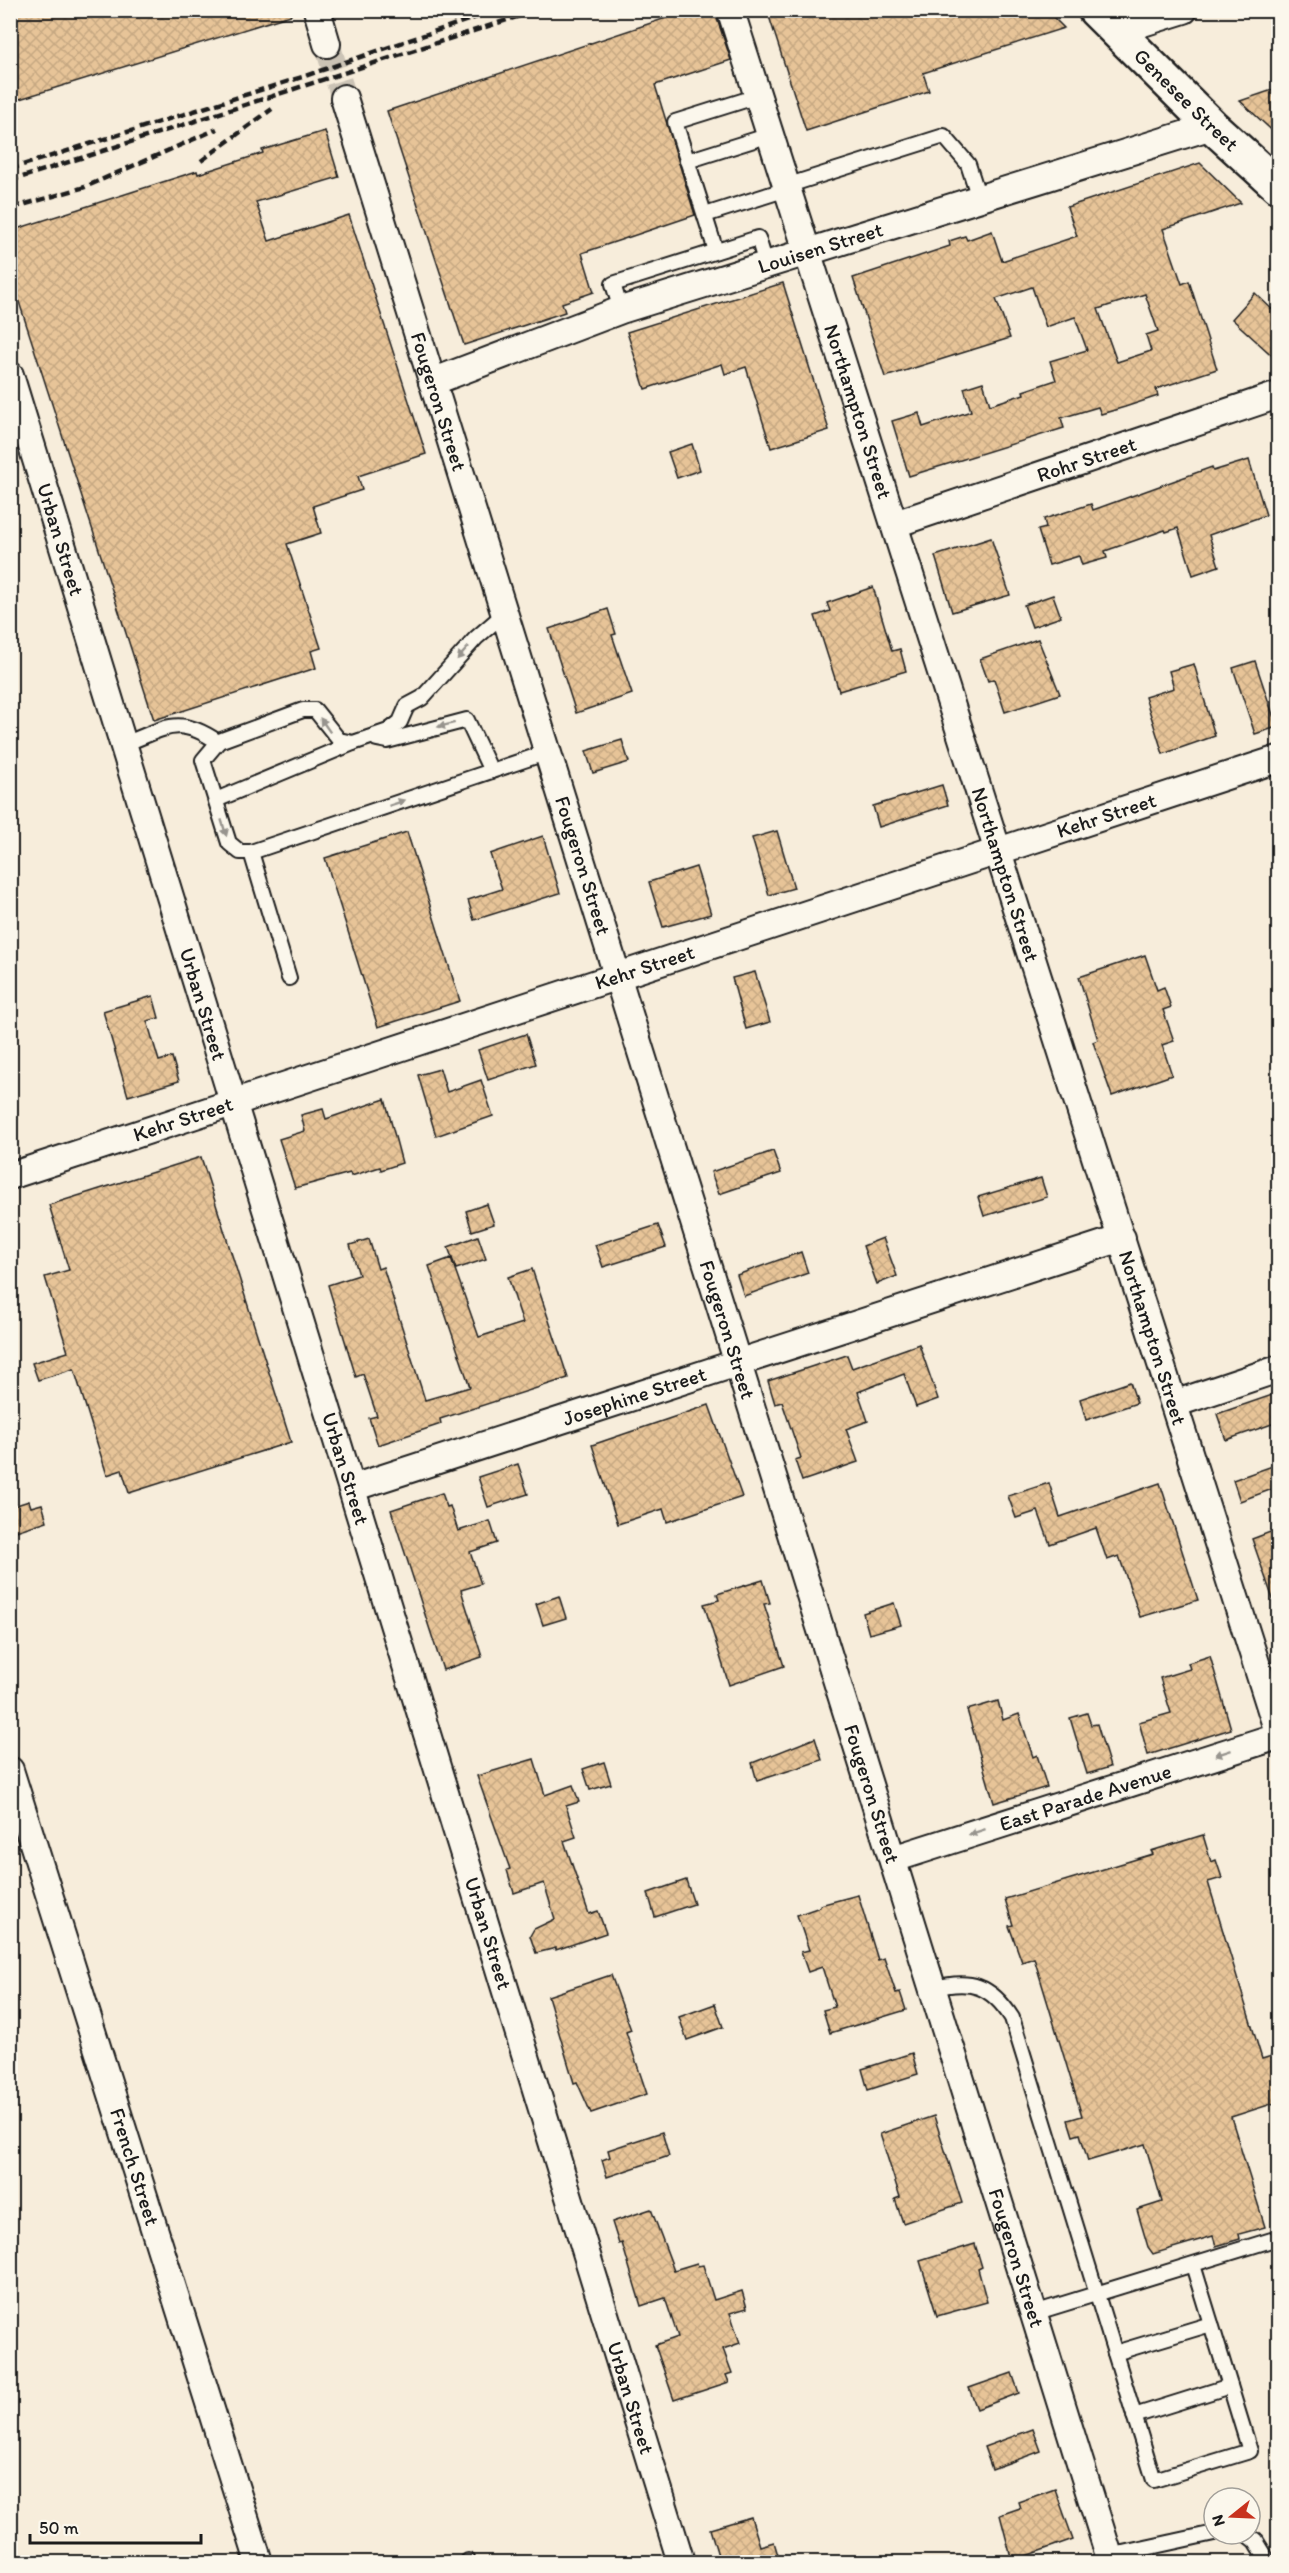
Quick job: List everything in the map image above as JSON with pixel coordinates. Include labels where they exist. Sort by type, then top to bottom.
[{"type":"main road","name":"Genesee Street","points":[[1106,21],[1212,126],[1278,186]]},
{"type":"street","points":[[316,10],[327,44]]},
{"type":"street","points":[[1106,21],[1184,10]]},
{"type":"street","name":"Northampton Street","points":[[732,15],[1000,852],[1278,1734]]},
{"type":"street","name":"Fougeron Street","points":[[344,98],[1110,2559]]},
{"type":"street","name":"Louisen Street","points":[[432,382],[621,310],[1212,126]]},
{"type":"street","name":"Urban Street","points":[[10,375],[681,2562]]},
{"type":"street","name":"Rohr Street","points":[[895,524],[1278,395]]},
{"type":"street","name":"Kehr Street","points":[[10,1176],[619,978],[1278,759]]},
{"type":"street","name":"Josephine Street","points":[[352,1488],[1122,1238]]},
{"type":"street","points":[[1174,1404],[1278,1369]]},
{"type":"street","name":"East Parade Avenue","points":[[894,1859],[1278,1734]]},
{"type":"street","name":"French Street","points":[[10,1770],[259,2562]]},
{"type":"lane","points":[[716,251],[675,122],[758,96]]},
{"type":"lane","points":[[687,161],[770,135]]},
{"type":"lane","points":[[705,215],[944,136],[968,164],[979,198]]},
{"type":"lane","points":[[621,310],[613,284],[758,237],[766,264]]},
{"type":"lane","points":[[216,800],[353,743],[388,731],[400,722],[407,706],[422,698],[476,638],[504,612]]},
{"type":"lane","points":[[353,743],[339,740],[332,735],[315,710],[303,710],[218,742],[203,760],[229,843],[240,852],[251,852],[548,752]]},
{"type":"lane","points":[[370,737],[387,741],[468,720],[491,771]]},
{"type":"lane","points":[[124,744],[174,726],[187,725],[218,742]]},
{"type":"lane","points":[[251,852],[289,978]]},
{"type":"lane","points":[[932,1989],[953,1983],[974,1985],[990,1992],[1002,2003],[1012,2018],[1154,2480],[1250,2451],[1193,2265]]},
{"type":"lane","points":[[1034,2313],[1278,2238]]},
{"type":"lane","points":[[1115,2353],[1211,2324]]},
{"type":"lane","points":[[1134,2416],[1230,2386]]},
{"type":"lane","points":[[1110,2559],[1202,2536]]},
{"type":"lane","points":[[1259,2546],[1269,2562]]},
{"type":"building","points":[[10,10],[290,10],[291,15],[10,102]]},
{"type":"building","points":[[690,10],[714,10],[731,60],[655,85],[695,215],[582,253],[594,292],[562,303],[565,312],[464,345],[387,111]]},
{"type":"building","points":[[767,10],[1046,10],[1064,28],[923,73],[929,91],[806,131]]},
{"type":"building","points":[[1278,88],[1278,136],[1240,101]]},
{"type":"building","points":[[325,131],[339,177],[256,202],[269,241],[349,215],[426,454],[358,476],[362,490],[313,506],[321,533],[287,544],[321,648],[311,651],[316,668],[154,720],[10,274],[10,231],[197,171],[198,174],[263,153],[262,150]]},
{"type":"building","points":[[1200,163],[1241,203],[1163,229],[1182,284],[1189,281],[1217,369],[1156,389],[1158,396],[1101,414],[1098,407],[1061,418],[1064,428],[909,476],[892,421],[919,413],[923,427],[971,411],[964,388],[983,382],[990,405],[1024,394],[1023,391],[1056,380],[1050,361],[1087,350],[1075,317],[1046,327],[1032,287],[996,299],[1010,338],[885,377],[853,278],[950,246],[949,241],[965,236],[967,240],[992,231],[1002,261],[1077,236],[1067,207]],"holes":[[[1145,294],[1158,331],[1146,335],[1151,351],[1117,362],[1098,309]]]},
{"type":"building","points":[[783,283],[829,430],[771,448],[746,367],[725,374],[722,364],[645,389],[627,332]]},
{"type":"building","points":[[1255,293],[1278,315],[1278,361],[1232,319]]},
{"type":"building","points":[[692,444],[700,470],[677,478],[668,452]]},
{"type":"building","points":[[1249,460],[1266,515],[1209,535],[1219,566],[1193,575],[1178,528],[1166,532],[1165,530],[1105,551],[1107,558],[1082,565],[1079,556],[1049,565],[1038,530],[1046,528],[1044,519],[1091,504],[1093,510],[1212,467],[1213,471]]},
{"type":"building","points":[[991,538],[1010,595],[952,612],[935,556]]},
{"type":"building","points":[[873,587],[892,651],[900,649],[906,671],[839,691],[815,616],[830,611],[827,603]]},
{"type":"building","points":[[1053,595],[1061,617],[1032,627],[1024,605]]},
{"type":"building","points":[[608,609],[616,634],[612,635],[632,694],[576,713],[549,629]]},
{"type":"building","points":[[1038,639],[1060,694],[1005,712],[994,679],[988,681],[980,659]]},
{"type":"building","points":[[1255,661],[1277,727],[1255,734],[1233,668]]},
{"type":"building","points":[[1194,664],[1215,736],[1163,754],[1145,697],[1174,688],[1169,671]]},
{"type":"building","points":[[622,740],[629,762],[593,773],[586,751]]},
{"type":"building","points":[[942,785],[948,805],[879,827],[873,806]]},
{"type":"building","points":[[777,831],[794,888],[769,895],[752,838]]},
{"type":"building","points":[[407,832],[460,1001],[378,1027],[325,858]]},
{"type":"building","points":[[543,836],[560,893],[474,920],[468,900],[502,889],[490,854]]},
{"type":"building","points":[[696,867],[711,914],[663,927],[649,882]]},
{"type":"building","points":[[1145,955],[1157,990],[1164,987],[1171,1007],[1163,1010],[1174,1041],[1162,1045],[1172,1075],[1112,1096],[1093,1042],[1098,1040],[1079,977]]},
{"type":"building","points":[[755,972],[770,1022],[746,1029],[732,978]]},
{"type":"building","points":[[153,996],[159,1018],[147,1021],[159,1061],[172,1057],[179,1081],[128,1096],[103,1011]]},
{"type":"building","points":[[526,1034],[536,1064],[488,1080],[478,1050]]},
{"type":"building","points":[[440,1069],[447,1092],[481,1080],[493,1116],[436,1136],[418,1075]]},
{"type":"building","points":[[385,1099],[402,1163],[351,1176],[350,1173],[295,1188],[279,1139],[305,1131],[301,1115],[323,1109],[326,1119]]},
{"type":"building","points":[[773,1151],[781,1173],[719,1194],[711,1172]]},
{"type":"building","points":[[201,1157],[291,1442],[129,1493],[122,1470],[107,1475],[74,1369],[38,1380],[32,1363],[68,1352],[45,1277],[69,1270],[49,1205]]},
{"type":"building","points":[[1041,1178],[1047,1197],[984,1216],[978,1197]]},
{"type":"building","points":[[487,1204],[494,1224],[472,1231],[466,1211]]},
{"type":"building","points":[[658,1225],[666,1247],[603,1267],[595,1245]]},
{"type":"building","points":[[478,1236],[486,1259],[456,1269],[448,1247]]},
{"type":"building","points":[[883,1238],[897,1276],[877,1284],[863,1246]]},
{"type":"building","points":[[369,1239],[378,1269],[383,1267],[425,1400],[470,1387],[429,1266],[451,1258],[479,1337],[523,1323],[508,1277],[532,1269],[568,1378],[440,1419],[441,1424],[378,1445],[369,1418],[377,1416],[363,1374],[356,1377],[328,1285],[359,1275],[350,1245]]},
{"type":"building","points":[[801,1252],[808,1273],[744,1296],[737,1275]]},
{"type":"building","points":[[919,1344],[938,1399],[916,1407],[904,1374],[858,1392],[868,1421],[846,1429],[858,1462],[802,1481],[795,1460],[801,1458],[782,1402],[775,1404],[768,1381],[847,1355],[852,1368]]},
{"type":"building","points":[[1130,1382],[1137,1403],[1086,1420],[1080,1399]]},
{"type":"building","points":[[1278,1393],[1278,1422],[1226,1440],[1217,1414]]},
{"type":"building","points":[[709,1405],[742,1497],[667,1522],[663,1509],[618,1524],[592,1445]]},
{"type":"building","points":[[518,1464],[528,1494],[488,1507],[478,1477]]},
{"type":"building","points":[[1278,1464],[1278,1487],[1240,1501],[1233,1480]]},
{"type":"building","points":[[1049,1483],[1060,1517],[1160,1483],[1198,1600],[1140,1617],[1119,1556],[1107,1560],[1096,1528],[1050,1544],[1038,1511],[1016,1518],[1008,1496]]},
{"type":"building","points":[[442,1493],[447,1507],[450,1506],[458,1531],[490,1521],[497,1543],[470,1552],[481,1584],[461,1590],[482,1657],[443,1670],[391,1510]]},
{"type":"building","points":[[29,1501],[31,1507],[42,1504],[47,1521],[10,1533],[10,1507]]},
{"type":"building","points":[[1278,1529],[1278,1608],[1276,1608],[1252,1539]]},
{"type":"building","points":[[763,1580],[770,1603],[764,1604],[784,1666],[729,1685],[704,1604],[719,1600],[717,1594]]},
{"type":"building","points":[[559,1596],[566,1618],[543,1625],[536,1604]]},
{"type":"building","points":[[894,1603],[901,1625],[869,1634],[863,1613]]},
{"type":"building","points":[[1210,1656],[1231,1729],[1148,1755],[1139,1722],[1171,1713],[1160,1678],[1190,1669],[1188,1663]]},
{"type":"building","points":[[998,1701],[1003,1720],[1019,1714],[1033,1757],[1037,1755],[1047,1787],[994,1803],[967,1710]]},
{"type":"building","points":[[1087,1713],[1091,1725],[1097,1724],[1110,1767],[1087,1774],[1070,1718]]},
{"type":"building","points":[[815,1738],[822,1760],[757,1781],[752,1763]]},
{"type":"building","points":[[534,1759],[545,1795],[573,1785],[579,1802],[566,1806],[576,1837],[564,1841],[589,1914],[598,1911],[606,1933],[556,1950],[556,1948],[536,1953],[530,1936],[534,1929],[555,1919],[544,1883],[514,1893],[507,1870],[510,1869],[477,1776]]},
{"type":"building","points":[[604,1762],[611,1784],[590,1790],[583,1769]]},
{"type":"building","points":[[1203,1835],[1211,1862],[1216,1860],[1222,1878],[1208,1882],[1262,2059],[1278,2054],[1278,2102],[1231,2117],[1265,2227],[1239,2234],[1240,2239],[1216,2246],[1213,2236],[1153,2254],[1148,2247],[1137,2210],[1162,2202],[1145,2144],[1088,2161],[1080,2134],[1073,2136],[1068,2120],[1082,2116],[1034,1958],[1022,1962],[1009,1926],[1013,1925],[1005,1899],[1153,1854],[1151,1851]]},
{"type":"building","points":[[686,1880],[694,1904],[655,1917],[648,1893]]},
{"type":"building","points":[[858,1895],[878,1960],[884,1958],[896,1993],[900,1992],[906,2010],[830,2033],[823,2010],[835,2007],[822,1967],[808,1972],[801,1952],[809,1950],[797,1915],[820,1907],[820,1905]]},
{"type":"building","points":[[611,1975],[631,2030],[626,2032],[647,2094],[591,2113],[577,2082],[574,2083],[548,1996]]},
{"type":"building","points":[[715,2004],[723,2027],[687,2040],[679,2017]]},
{"type":"building","points":[[912,2053],[918,2074],[868,2090],[862,2069]]},
{"type":"building","points":[[934,2116],[962,2203],[903,2223],[895,2199],[900,2197],[880,2134]]},
{"type":"building","points":[[662,2132],[669,2156],[607,2177],[602,2160],[610,2157],[608,2150]]},
{"type":"building","points":[[651,2209],[674,2270],[697,2263],[698,2266],[703,2265],[714,2300],[742,2291],[747,2308],[730,2313],[740,2343],[723,2349],[732,2373],[726,2375],[729,2382],[674,2400],[655,2345],[678,2337],[665,2298],[641,2306],[622,2243],[619,2244],[612,2222]]},
{"type":"building","points":[[975,2244],[982,2267],[978,2269],[987,2302],[937,2316],[920,2261]]},
{"type":"building","points":[[1012,2373],[1019,2393],[977,2409],[969,2388]]},
{"type":"building","points":[[1033,2429],[1041,2451],[992,2469],[984,2447]]},
{"type":"building","points":[[1055,2489],[1073,2539],[1012,2561],[1000,2515],[1020,2508],[1018,2502]]},
{"type":"building","points":[[751,2517],[760,2546],[774,2542],[780,2562],[720,2562],[710,2529]]},
{"type":"tunnel","points":[[327,44],[344,98]]},
{"type":"railway","points":[[10,169],[302,77],[497,10]]},
{"type":"railway","points":[[10,181],[538,10]]},
{"type":"railway","points":[[201,161],[272,109]]},
{"type":"railway","points":[[12,208],[85,187],[217,129]]}]
